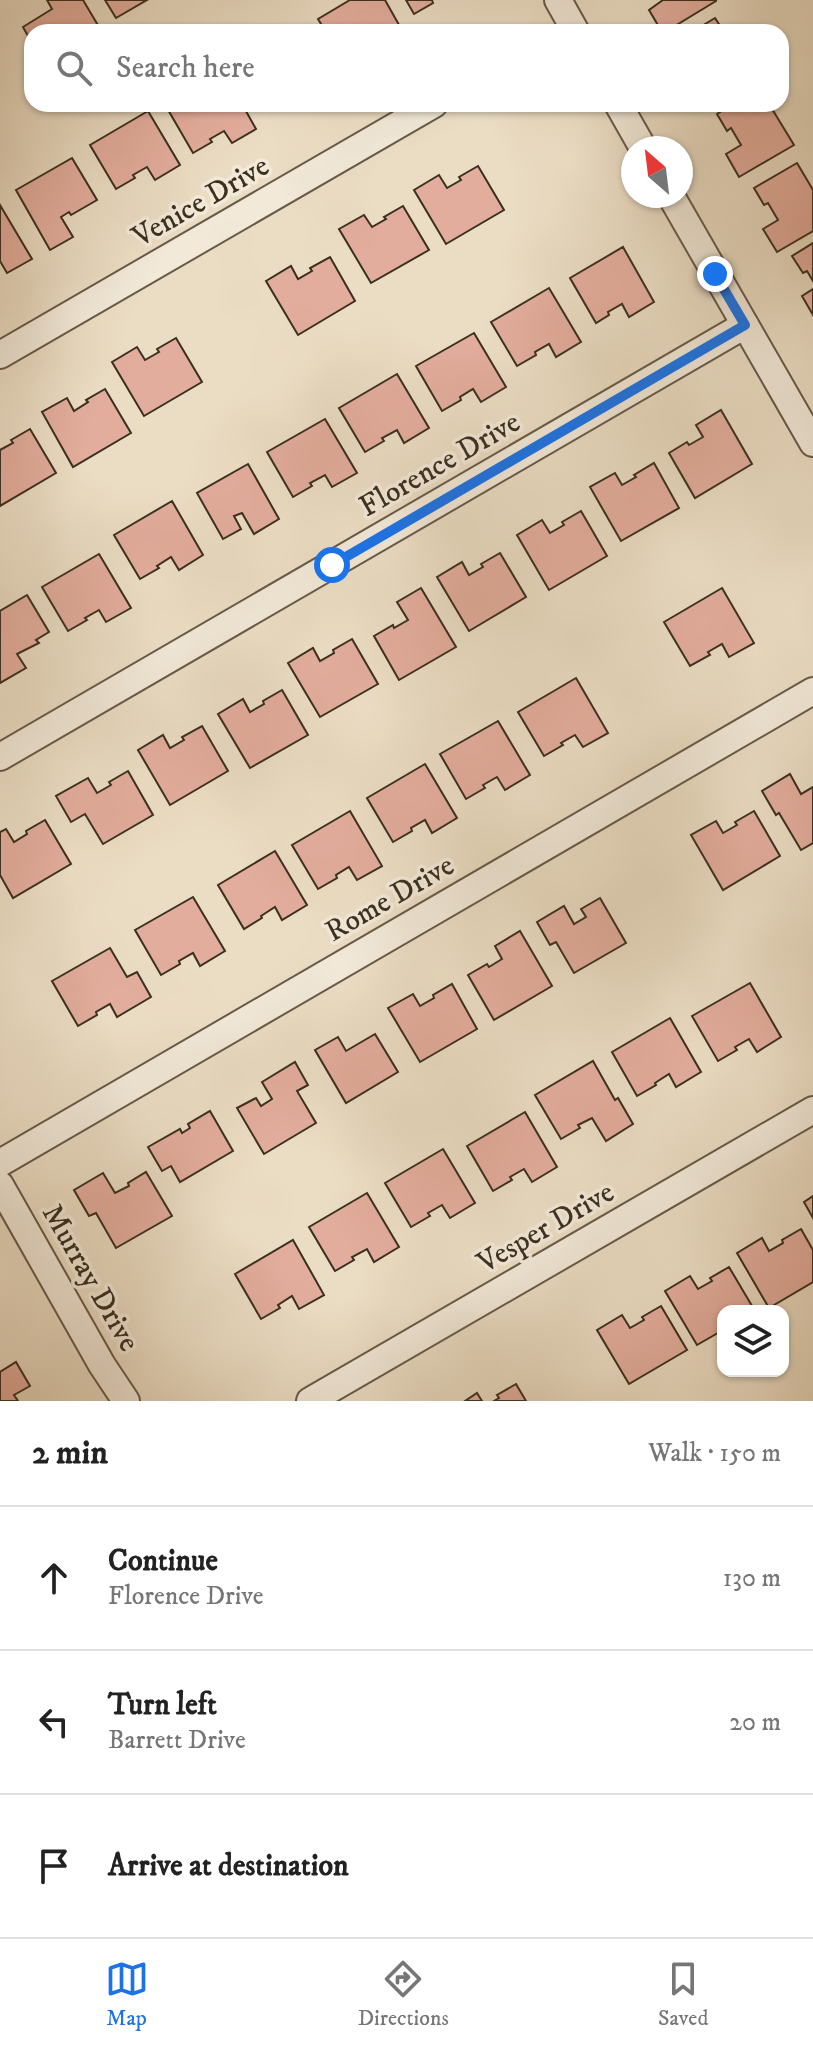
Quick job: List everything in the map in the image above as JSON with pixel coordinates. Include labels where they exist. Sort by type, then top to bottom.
[{"type":"street","points":[[558,0],[567,24]]},
{"type":"street","name":"Venice Drive","points":[[0,355],[420,112]]},
{"type":"street","points":[[623,112],[636,136]]},
{"type":"street","points":[[678,208],[813,443]]},
{"type":"street","name":"Florence Drive","points":[[0,757],[745,325]]},
{"type":"street","name":"Rome Drive","points":[[0,1163],[813,691]]},
{"type":"street","name":"Vesper Drive","points":[[310,1401],[813,1110]]},
{"type":"street","name":"Murray Drive","points":[[0,1185],[102,1365],[126,1401]]},
{"type":"building","points":[[47,0],[83,0],[97,24],[28,24],[52,9]]},
{"type":"building","points":[[105,0],[147,0],[116,18]]},
{"type":"building","points":[[350,0],[385,0],[398,24],[321,24],[318,19]]},
{"type":"building","points":[[406,0],[432,0],[433,3],[414,14]]},
{"type":"building","points":[[663,0],[716,0],[678,24],[657,24],[649,10]]},
{"type":"building","points":[[715,18],[719,24],[705,24]]},
{"type":"building","points":[[149,112],[180,165],[155,180],[147,167],[116,189],[90,145]]},
{"type":"building","points":[[169,112],[246,112],[256,129],[232,143],[224,131],[193,153]]},
{"type":"building","points":[[774,112],[794,145],[739,177],[726,154],[741,145],[731,128],[727,131],[717,114]]},
{"type":"building","points":[[72,158],[97,200],[71,215],[69,212],[61,217],[73,237],[50,250],[16,190]]},
{"type":"building","points":[[797,163],[813,190],[813,231],[777,252],[763,229],[778,220],[754,188]]},
{"type":"building","points":[[478,166],[504,210],[446,244],[414,190],[439,175],[447,188]]},
{"type":"building","points":[[0,205],[32,259],[7,273],[0,261]]},
{"type":"building","points":[[403,206],[429,250],[371,283],[339,229],[364,215],[372,227]]},
{"type":"building","points":[[813,243],[813,281],[807,271],[803,273],[792,256]]},
{"type":"building","points":[[623,247],[654,302],[629,317],[622,304],[596,323],[570,278]]},
{"type":"building","points":[[330,257],[355,301],[298,335],[266,281],[291,266],[298,279]]},
{"type":"building","points":[[549,288],[581,342],[556,357],[549,344],[517,366],[491,322]]},
{"type":"building","points":[[813,289],[813,315],[802,296]]},
{"type":"building","points":[[474,333],[506,387],[481,402],[473,389],[442,411],[416,366]]},
{"type":"building","points":[[176,338],[202,382],[144,416],[112,362],[137,347],[145,360]]},
{"type":"building","points":[[397,374],[429,428],[404,443],[397,430],[365,452],[339,408]]},
{"type":"building","points":[[105,389],[131,433],[73,467],[42,412],[67,398],[74,411]]},
{"type":"building","points":[[721,410],[752,464],[695,498],[669,453],[703,437],[696,425]]},
{"type":"building","points":[[325,419],[357,473],[332,487],[325,475],[293,497],[267,452]]},
{"type":"building","points":[[30,429],[56,473],[0,506],[0,450]]},
{"type":"building","points":[[654,463],[679,508],[621,541],[590,487],[615,473],[622,485]]},
{"type":"building","points":[[248,464],[279,519],[254,534],[242,513],[234,516],[241,529],[223,539],[197,493]]},
{"type":"building","points":[[172,501],[203,555],[179,570],[171,557],[140,579],[114,535]]},
{"type":"building","points":[[581,511],[607,556],[549,590],[517,535],[542,520],[550,533]]},
{"type":"building","points":[[500,553],[526,597],[469,631],[437,577],[462,562],[469,575]]},
{"type":"building","points":[[99,554],[131,608],[106,622],[99,610],[68,631],[42,587]]},
{"type":"building","points":[[421,588],[456,647],[399,680],[374,636],[408,620],[397,602]]},
{"type":"building","points":[[722,588],[754,643],[729,657],[722,644],[690,666],[664,622]]},
{"type":"building","points":[[27,595],[49,632],[36,640],[39,643],[17,654],[26,668],[0,683],[0,611]]},
{"type":"building","points":[[352,639],[378,684],[320,717],[288,663],[313,648],[320,661]]},
{"type":"building","points":[[576,678],[608,733],[583,747],[575,735],[544,756],[518,712]]},
{"type":"building","points":[[282,690],[308,735],[250,768],[218,714],[243,699],[250,712]]},
{"type":"building","points":[[498,721],[530,775],[505,790],[497,777],[466,799],[440,754]]},
{"type":"building","points":[[202,726],[228,771],[170,805],[138,750],[163,735],[170,748]]},
{"type":"building","points":[[425,764],[457,818],[432,833],[425,820],[393,842],[367,798]]},
{"type":"building","points":[[128,771],[153,815],[103,844],[85,814],[71,822],[56,796],[88,778],[97,793]]},
{"type":"building","points":[[790,774],[801,794],[813,787],[813,843],[801,850],[762,791]]},
{"type":"building","points":[[350,811],[382,866],[357,880],[349,867],[318,889],[292,845]]},
{"type":"building","points":[[754,811],[780,856],[723,890],[691,835],[716,821],[723,833]]},
{"type":"building","points":[[45,820],[71,864],[13,898],[0,875],[0,832],[6,829],[14,842]]},
{"type":"building","points":[[275,851],[307,905],[282,920],[275,907],[244,929],[218,885]]},
{"type":"building","points":[[193,897],[225,951],[200,966],[193,953],[161,975],[135,930]]},
{"type":"building","points":[[600,898],[626,943],[574,973],[556,942],[550,945],[537,922],[564,906],[574,924],[586,917],[581,909]]},
{"type":"building","points":[[520,931],[552,986],[494,1020],[468,975],[502,959],[495,946]]},
{"type":"building","points":[[110,948],[127,977],[137,972],[151,997],[117,1017],[110,1004],[78,1026],[52,981]]},
{"type":"building","points":[[750,983],[781,1037],[757,1052],[749,1039],[718,1061],[692,1016]]},
{"type":"building","points":[[452,984],[477,1029],[420,1062],[388,1008],[413,994],[420,1006]]},
{"type":"building","points":[[670,1018],[701,1072],[676,1087],[669,1074],[637,1096],[612,1052]]},
{"type":"building","points":[[375,1034],[398,1072],[346,1103],[315,1050],[338,1037],[346,1051]]},
{"type":"building","points":[[593,1061],[633,1124],[606,1141],[592,1118],[561,1139],[535,1095]]},
{"type":"building","points":[[295,1062],[308,1085],[297,1091],[316,1123],[264,1154],[237,1108],[256,1098],[261,1106],[272,1099],[262,1082]]},
{"type":"building","points":[[210,1111],[233,1151],[180,1182],[171,1166],[162,1171],[148,1147],[180,1129],[182,1133],[190,1128],[188,1124]]},
{"type":"building","points":[[525,1112],[557,1167],[532,1182],[524,1169],[493,1191],[467,1146]]},
{"type":"building","points":[[443,1149],[475,1203],[450,1218],[442,1205],[411,1227],[385,1183]]},
{"type":"building","points":[[146,1172],[172,1216],[116,1248],[96,1213],[89,1216],[74,1190],[103,1173],[115,1193]]},
{"type":"building","points":[[367,1193],[399,1247],[374,1262],[367,1249],[335,1271],[309,1227]]},
{"type":"building","points":[[813,1196],[813,1218],[804,1202]]},
{"type":"building","points":[[801,1229],[813,1250],[813,1282],[774,1305],[767,1305],[737,1253],[762,1238],[769,1251],[783,1243],[782,1240]]},
{"type":"building","points":[[293,1240],[324,1295],[299,1309],[292,1296],[278,1305],[280,1308],[261,1319],[235,1274]]},
{"type":"building","points":[[729,1267],[751,1305],[717,1305],[717,1333],[697,1345],[665,1291],[690,1276],[698,1289],[712,1281],[710,1278]]},
{"type":"building","points":[[661,1306],[687,1350],[629,1384],[597,1330],[622,1315],[630,1328]]},
{"type":"building","points":[[16,1362],[30,1386],[14,1395],[18,1401],[0,1401],[0,1372]]},
{"type":"building","points":[[516,1384],[526,1401],[494,1401],[499,1398],[497,1395]]},
{"type":"building","points":[[477,1393],[482,1401],[465,1401]]},
{"type":"route","points":[[332,565],[745,325],[715,274]]}]
